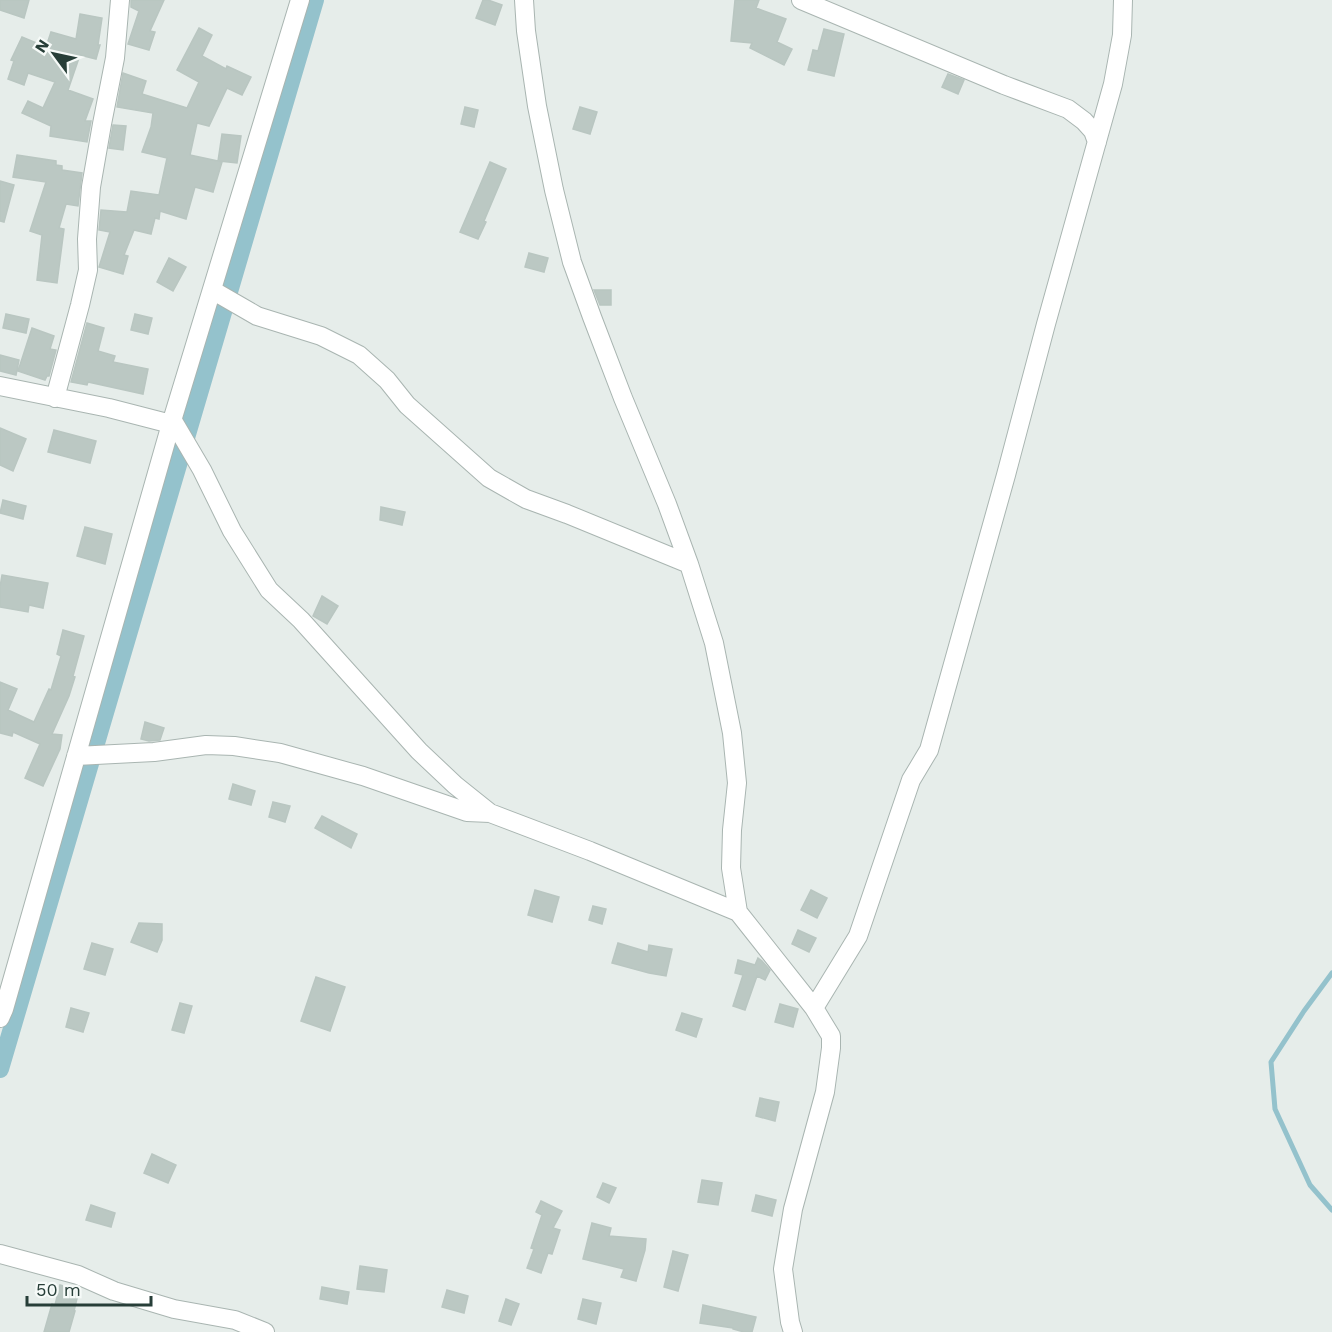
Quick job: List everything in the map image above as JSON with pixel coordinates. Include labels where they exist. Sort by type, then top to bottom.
[{"type":"street","points":[[55,398],[88,270],[87,222],[91,187],[115,58],[120,0]]},
{"type":"street","points":[[0,1018],[172,422],[300,0]]},
{"type":"street","points":[[524,0],[537,106],[554,190],[572,262],[591,318],[667,504],[714,643],[732,733],[737,783],[731,868],[738,912]]},
{"type":"street","points":[[801,0],[1004,85],[1068,109],[1093,131],[1097,142]]},
{"type":"street","points":[[814,1008],[858,936],[911,780],[929,750],[1113,84],[1122,35],[1123,0]]},
{"type":"street","points":[[212,290],[257,316],[321,336],[359,355],[387,380],[407,405],[489,478],[526,499],[689,564]]},
{"type":"street","points":[[0,386],[172,422],[202,470],[231,531],[269,590],[301,620],[419,751],[455,785],[490,813],[738,912],[814,1008],[831,1036],[825,1092],[793,1209],[783,1269],[793,1332]]},
{"type":"street","points":[[76,756],[154,752],[206,745],[234,746],[280,753],[312,761],[467,812],[490,813]]},
{"type":"street","points":[[0,1254],[78,1275],[114,1291],[174,1309],[235,1320],[265,1332]]},
{"type":"building","points":[[0,0],[29,0],[24,18],[0,10]]},
{"type":"building","points":[[131,0],[164,0],[150,31],[155,32],[149,50],[128,44],[139,11],[131,7]]},
{"type":"building","points":[[483,0],[502,5],[495,25],[476,18]]},
{"type":"building","points":[[735,0],[759,0],[756,8],[786,19],[777,42],[792,49],[784,65],[750,48],[752,43],[731,41]]},
{"type":"building","points":[[80,14],[102,18],[98,45],[100,45],[96,59],[80,55],[68,90],[93,99],[85,121],[91,121],[87,142],[50,136],[51,126],[22,113],[28,101],[43,108],[55,82],[28,73],[24,85],[8,79],[14,61],[11,60],[22,37],[46,47],[51,32],[76,39]]},
{"type":"building","points":[[199,28],[212,35],[202,56],[226,69],[227,66],[251,77],[242,95],[227,88],[209,126],[197,123],[190,155],[218,161],[222,134],[241,136],[237,163],[219,161],[222,162],[213,192],[195,187],[186,219],[160,211],[159,219],[155,218],[151,234],[134,230],[124,255],[128,256],[123,274],[99,267],[110,232],[99,230],[101,210],[127,212],[131,191],[159,195],[167,158],[142,152],[151,127],[153,113],[117,107],[123,73],[146,81],[142,94],[187,108],[199,82],[177,70]]},
{"type":"building","points":[[824,29],[844,34],[834,76],[808,70],[813,50],[818,51]]},
{"type":"building","points":[[948,74],[964,80],[958,94],[942,87]]},
{"type":"building","points":[[465,107],[478,110],[474,127],[461,124]]},
{"type":"building","points":[[580,107],[597,112],[590,134],[573,129]]},
{"type":"building","points":[[113,125],[126,126],[123,150],[109,148]]},
{"type":"building","points":[[17,155],[56,161],[56,165],[62,166],[62,170],[82,173],[78,206],[66,204],[59,228],[64,229],[57,283],[37,280],[42,235],[30,231],[46,182],[13,177]]},
{"type":"building","points":[[490,162],[506,169],[478,239],[460,232]]},
{"type":"building","points":[[0,181],[14,185],[4,222],[0,221]]},
{"type":"building","points":[[529,253],[548,258],[544,272],[525,267]]},
{"type":"building","points":[[169,258],[186,267],[173,291],[157,282]]},
{"type":"building","points":[[594,290],[611,290],[611,305],[600,305]]},
{"type":"building","points":[[6,314],[29,319],[26,333],[3,328]]},
{"type":"building","points":[[135,314],[152,318],[148,334],[131,330]]},
{"type":"building","points":[[87,323],[104,328],[98,351],[115,356],[113,362],[148,369],[143,394],[88,382],[87,385],[71,382]]},
{"type":"building","points":[[32,328],[54,336],[50,349],[56,350],[49,376],[45,380],[18,371]]},
{"type":"building","points":[[0,355],[19,360],[16,375],[0,371]]},
{"type":"building","points":[[0,428],[26,439],[13,471],[0,465]]},
{"type":"building","points":[[54,430],[96,441],[90,463],[48,452]]},
{"type":"building","points":[[3,500],[26,506],[23,519],[0,513]]},
{"type":"building","points":[[381,507],[405,512],[402,525],[380,520]]},
{"type":"building","points":[[85,527],[112,534],[105,564],[77,556]]},
{"type":"building","points":[[2,575],[48,583],[43,608],[29,605],[28,612],[0,607]]},
{"type":"building","points":[[322,596],[338,606],[327,624],[313,616]]},
{"type":"building","points":[[63,630],[84,636],[69,696],[52,734],[62,735],[60,749],[43,786],[25,778],[40,744],[13,732],[12,736],[0,733],[0,682],[17,689],[8,710],[34,722],[49,689],[51,690],[61,656],[57,654]]},
{"type":"building","points":[[145,722],[164,728],[160,740],[141,739]]},
{"type":"building","points":[[233,784],[255,791],[251,805],[229,799]]},
{"type":"building","points":[[273,802],[290,806],[285,822],[269,817]]},
{"type":"building","points":[[322,816],[357,834],[351,848],[315,828]]},
{"type":"building","points":[[535,890],[559,897],[552,922],[528,915]]},
{"type":"building","points":[[811,890],[827,898],[817,918],[801,910]]},
{"type":"building","points":[[593,906],[606,909],[602,924],[589,920]]},
{"type":"building","points":[[139,923],[162,924],[162,940],[157,952],[131,942]]},
{"type":"building","points":[[798,930],[816,938],[809,952],[792,944]]},
{"type":"building","points":[[92,943],[113,949],[105,975],[84,969]]},
{"type":"building","points":[[618,943],[648,952],[649,945],[672,949],[666,976],[612,963]]},
{"type":"building","points":[[758,958],[770,970],[765,980],[757,976],[745,1010],[733,1006],[743,975],[735,973],[738,960],[755,965]]},
{"type":"building","points":[[316,977],[345,987],[330,1031],[301,1021]]},
{"type":"building","points":[[180,1003],[192,1006],[184,1033],[172,1030]]},
{"type":"building","points":[[780,1004],[798,1009],[793,1027],[775,1022]]},
{"type":"building","points":[[71,1008],[89,1013],[83,1032],[66,1027]]},
{"type":"building","points":[[682,1013],[702,1019],[696,1037],[676,1030]]},
{"type":"building","points":[[760,1098],[779,1102],[775,1121],[756,1116]]},
{"type":"building","points":[[152,1154],[176,1165],[168,1183],[144,1173]]},
{"type":"building","points":[[702,1180],[722,1183],[718,1205],[698,1202]]},
{"type":"building","points":[[603,1183],[616,1188],[609,1203],[597,1197]]},
{"type":"building","points":[[756,1195],[776,1200],[772,1216],[752,1211]]},
{"type":"building","points":[[541,1201],[562,1211],[553,1228],[560,1230],[552,1254],[548,1253],[541,1273],[527,1268],[542,1215],[536,1212]]},
{"type":"building","points":[[91,1205],[115,1213],[111,1227],[86,1220]]},
{"type":"building","points":[[592,1223],[611,1228],[609,1236],[646,1239],[636,1281],[621,1277],[624,1269],[583,1259]]},
{"type":"building","points":[[673,1251],[688,1255],[678,1291],[664,1287]]},
{"type":"building","points":[[360,1266],[387,1270],[384,1292],[357,1289]]},
{"type":"building","points":[[60,1285],[79,1290],[69,1332],[44,1332],[52,1304],[55,1305]]},
{"type":"building","points":[[322,1287],[349,1292],[347,1304],[320,1299]]},
{"type":"building","points":[[447,1290],[468,1296],[464,1313],[442,1307]]},
{"type":"building","points":[[506,1299],[519,1304],[511,1325],[499,1321]]},
{"type":"building","points":[[583,1299],[601,1303],[596,1324],[578,1319]]},
{"type":"building","points":[[703,1305],[756,1317],[752,1332],[700,1323]]},
{"type":"waterway","points":[[0,1069],[315,0]]},
{"type":"waterway","points":[[1332,973],[1271,1062],[1275,1109],[1310,1185],[1332,1210]]}]
